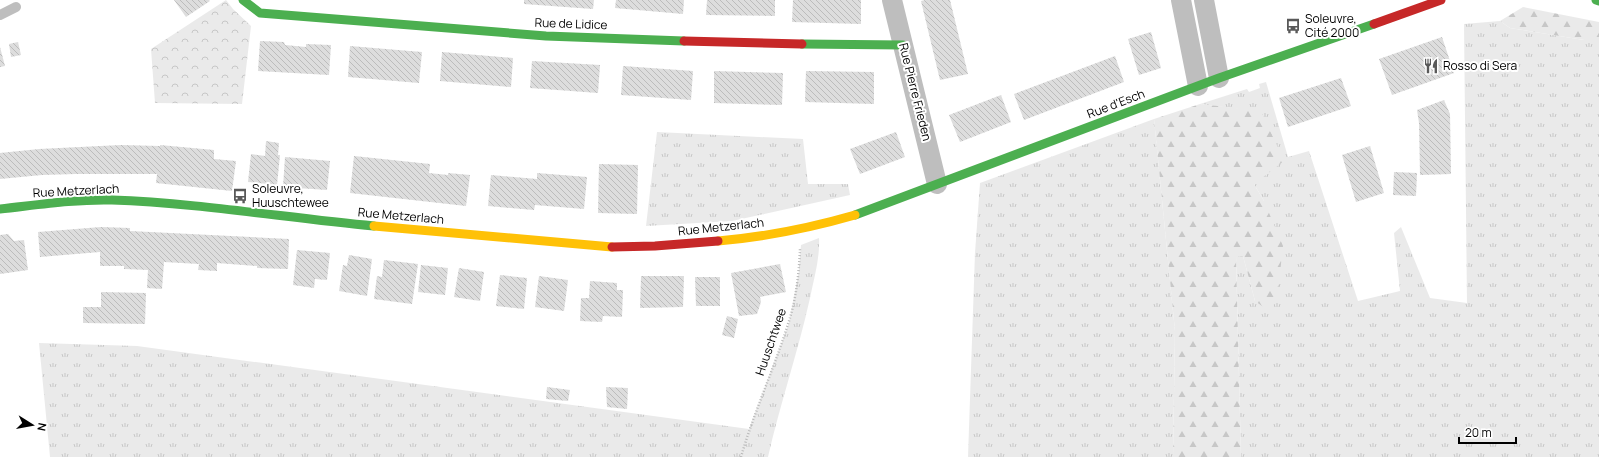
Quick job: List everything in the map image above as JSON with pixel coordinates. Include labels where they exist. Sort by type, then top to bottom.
[{"type":"main road","name":"Rue de Lidice","points":[[243,0],[260,13],[546,36],[728,43],[903,45]]},
{"type":"main road","name":"Rue d'Esch","points":[[799,229],[855,215],[1219,78],[1441,0]]},
{"type":"main road","name":"Rue Metzerlach","points":[[0,209],[51,202],[110,200],[161,203],[345,223],[607,247],[642,247],[729,240],[799,229]]},
{"type":"street","name":"Rue Pierre Frieden","points":[[892,0],[937,184]]},
{"type":"street","points":[[1181,0],[1198,86]]},
{"type":"street","points":[[1204,0],[1219,78]]},
{"type":"lane","points":[[0,15],[16,7]]},
{"type":"path","name":"Huuschtwee","points":[[741,457],[749,429],[789,323],[799,272],[801,245],[799,229]]},
{"type":"green space","points":[[226,0],[251,26],[242,104],[155,103],[151,49]]},
{"type":"green space","points":[[1523,7],[1599,22],[1599,40],[1584,40],[1510,28],[1500,21]]},
{"type":"green space","points":[[1500,21],[1510,28],[1584,40],[1599,40],[1599,457],[1241,457],[1236,256],[1243,256],[1255,301],[1264,201],[1254,184],[1261,112],[1200,104],[1247,89],[1249,92],[1260,88],[1259,84],[1266,82],[1288,157],[1309,151],[1358,301],[1400,291],[1394,233],[1401,227],[1430,298],[1467,303],[1464,24]]},
{"type":"green space","points":[[1200,104],[1261,111],[1284,161],[1254,184],[1264,201],[1283,246],[1277,300],[1269,311],[1255,301],[1243,256],[1236,257],[1241,457],[1173,457],[1175,331],[1154,119]]},
{"type":"green space","points":[[1154,119],[1175,331],[1173,457],[968,457],[975,253],[980,183]]},
{"type":"green space","points":[[657,132],[803,139],[808,184],[848,184],[850,195],[732,221],[646,226]]},
{"type":"green space","points":[[819,238],[818,261],[810,298],[768,457],[50,457],[39,343],[137,346],[749,429],[789,323],[799,271],[801,245]]},
{"type":"building","points":[[174,0],[209,0],[210,1],[186,17]]},
{"type":"building","points":[[524,0],[594,0],[593,9],[524,4]]},
{"type":"building","points":[[616,0],[684,0],[683,14],[615,8]]},
{"type":"building","points":[[707,0],[775,0],[775,16],[706,15]]},
{"type":"building","points":[[793,0],[861,0],[861,24],[792,22]]},
{"type":"building","points":[[950,0],[968,74],[940,80],[921,1]]},
{"type":"building","points":[[1151,32],[1161,68],[1139,75],[1128,39]]},
{"type":"building","points":[[1442,37],[1454,73],[1392,95],[1379,59]]},
{"type":"building","points":[[260,41],[284,42],[285,45],[306,47],[306,44],[331,45],[329,75],[258,71]]},
{"type":"building","points":[[18,42],[21,55],[11,57],[9,44]]},
{"type":"building","points":[[350,46],[422,52],[419,83],[348,77]]},
{"type":"building","points":[[0,47],[5,66],[0,67]]},
{"type":"building","points":[[442,52],[513,58],[511,87],[440,81]]},
{"type":"building","points":[[1115,56],[1124,82],[1024,120],[1014,94]]},
{"type":"building","points":[[532,61],[600,65],[598,93],[530,88]]},
{"type":"building","points":[[623,66],[693,71],[691,100],[621,95]]},
{"type":"building","points":[[714,71],[783,73],[782,105],[714,103]]},
{"type":"building","points":[[806,71],[874,72],[874,104],[805,102]]},
{"type":"building","points":[[1341,78],[1351,106],[1288,127],[1279,98]]},
{"type":"building","points":[[1001,95],[1011,122],[960,142],[949,115]]},
{"type":"building","points":[[1444,100],[1450,114],[1451,174],[1420,175],[1419,123],[1417,110]]},
{"type":"building","points":[[896,132],[905,157],[860,174],[850,149]]},
{"type":"building","points":[[266,141],[279,143],[278,155],[280,155],[277,185],[248,182],[251,154],[265,156]]},
{"type":"building","points":[[121,145],[160,145],[214,150],[214,159],[236,161],[232,191],[156,183],[157,174],[42,175],[0,179],[0,153],[39,149]]},
{"type":"building","points":[[1370,146],[1384,193],[1356,202],[1342,155]]},
{"type":"building","points":[[354,156],[430,164],[429,173],[470,175],[466,206],[350,193]]},
{"type":"building","points":[[285,157],[330,161],[327,190],[283,187]]},
{"type":"building","points":[[599,164],[638,165],[637,214],[598,213]]},
{"type":"building","points":[[1394,172],[1417,173],[1416,196],[1393,195]]},
{"type":"building","points":[[537,173],[587,177],[584,209],[535,205],[534,210],[488,206],[491,175],[537,179]]},
{"type":"building","points":[[101,227],[130,228],[130,231],[289,239],[288,269],[257,268],[257,266],[217,263],[217,271],[198,270],[199,264],[164,262],[162,289],[147,288],[148,270],[124,269],[124,266],[100,266],[100,252],[40,257],[38,232]]},
{"type":"building","points":[[8,234],[14,241],[24,240],[28,270],[0,274],[0,235]]},
{"type":"building","points":[[297,250],[330,253],[327,280],[315,279],[314,288],[293,285]]},
{"type":"building","points":[[349,255],[372,259],[367,296],[339,291],[343,265],[347,266]]},
{"type":"building","points":[[384,260],[418,264],[412,304],[374,299],[377,276],[382,277]]},
{"type":"building","points":[[780,264],[786,292],[760,297],[761,302],[757,314],[739,316],[731,273]]},
{"type":"building","points":[[421,265],[448,268],[445,295],[418,292]]},
{"type":"building","points":[[459,268],[484,272],[480,301],[454,297]]},
{"type":"building","points":[[500,275],[527,278],[524,309],[496,306]]},
{"type":"building","points":[[539,276],[568,280],[564,311],[535,307]]},
{"type":"building","points":[[641,276],[684,276],[683,307],[640,308]]},
{"type":"building","points":[[695,277],[720,277],[720,306],[696,306]]},
{"type":"building","points":[[590,281],[617,283],[617,290],[623,290],[622,317],[603,316],[602,322],[580,321],[581,298],[589,298]]},
{"type":"building","points":[[101,292],[146,293],[145,324],[83,323],[83,307],[101,307]]},
{"type":"building","points":[[727,316],[738,319],[734,338],[722,335]]},
{"type":"building","points":[[547,387],[570,390],[568,401],[546,399]]},
{"type":"building","points":[[606,387],[628,388],[627,409],[607,407]]},
{"type":"traffic: fast","points":[[243,0],[260,13],[546,36],[684,41]]},
{"type":"traffic: fast","points":[[855,215],[1219,78],[1374,24]]},
{"type":"traffic: fast","points":[[802,44],[903,45]]},
{"type":"traffic: fast","points":[[0,209],[70,201],[112,200],[210,207],[374,226]]},
{"type":"traffic: slow","points":[[718,241],[787,231],[855,215]]},
{"type":"traffic: slow","points":[[374,226],[612,247]]},
{"type":"traffic: jam","points":[[1374,24],[1441,0]]},
{"type":"traffic: jam","points":[[684,41],[802,44]]},
{"type":"traffic: jam","points":[[612,247],[655,246],[718,241]]},
{"type":"place","name":"Soleuvre, Cité 2000","points":[[1293,26]]},
{"type":"place","name":"Rosso di Sera","points":[[1431,66]]},
{"type":"place","name":"Soleuvre, Huuschtewee","points":[[240,196]]}]
